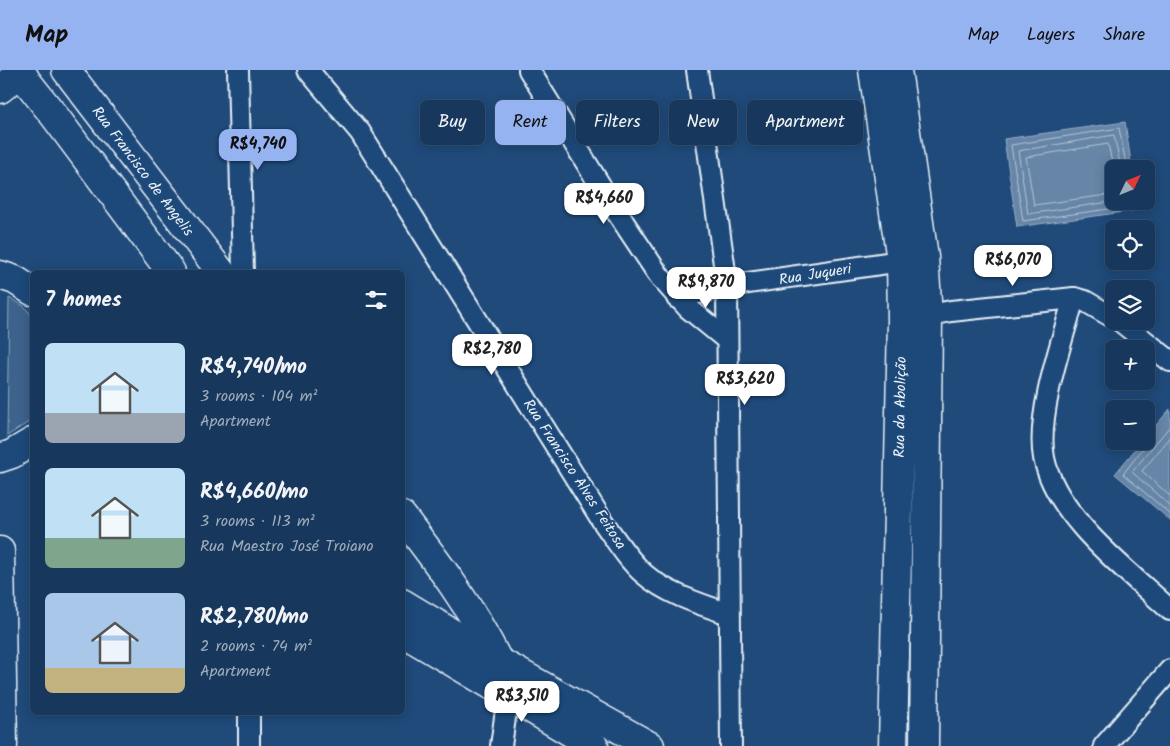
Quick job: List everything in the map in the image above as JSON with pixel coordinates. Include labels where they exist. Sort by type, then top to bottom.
[{"type":"main road","name":"Rua Francisco de Angelis","points":[[66,70],[219,270]]},
{"type":"main road","name":"Rua da Abolição","points":[[873,70],[912,259]]},
{"type":"main road","name":"Rua da Abolição","points":[[897,70],[915,318],[924,746]]},
{"type":"main road","points":[[0,89],[21,73],[170,270]]},
{"type":"main road","points":[[130,218],[142,219],[168,204]]},
{"type":"main road","points":[[0,275],[15,280],[30,290]]},
{"type":"main road","name":"Rua da Abolição","points":[[893,746],[915,318]]},
{"type":"main road","points":[[0,458],[12,454],[30,443]]},
{"type":"main road","points":[[405,520],[463,598],[482,628],[498,661]]},
{"type":"main road","points":[[0,551],[3,746]]},
{"type":"main road","points":[[405,605],[498,661],[650,746]]},
{"type":"main road","points":[[405,634],[594,746]]},
{"type":"street","points":[[238,70],[243,270]]},
{"type":"street","name":"Rua Francisco Alves Feitosa","points":[[308,70],[360,132],[603,522],[626,554],[644,574],[669,591],[729,614]]},
{"type":"street","points":[[529,70],[616,211],[660,277],[677,298],[727,340]]},
{"type":"street","points":[[697,70],[727,286],[731,746]]},
{"type":"street","name":"Rua Juqueri","points":[[677,298],[727,286],[770,282],[912,259]]},
{"type":"street","points":[[1074,298],[1050,383],[1044,421],[1044,457],[1054,488],[1075,520],[1170,610]]},
{"type":"street","points":[[915,318],[951,311],[1074,298],[1085,301],[1105,313]]},
{"type":"street","points":[[1131,330],[1170,361]]},
{"type":"street","points":[[1104,746],[1170,670]]},
{"type":"street","points":[[501,746],[508,696]]},
{"type":"street","points":[[249,715],[249,746]]},
{"type":"shaded area","points":[[9,298],[24,306],[30,314],[30,421],[7,436]]},
{"type":"water","points":[[1125,122],[1131,160],[1105,160],[1105,210],[1138,210],[1017,227],[1004,139]]},
{"type":"water","points":[[1170,409],[1170,520],[1115,474],[1135,450],[1155,450],[1155,426]]}]
